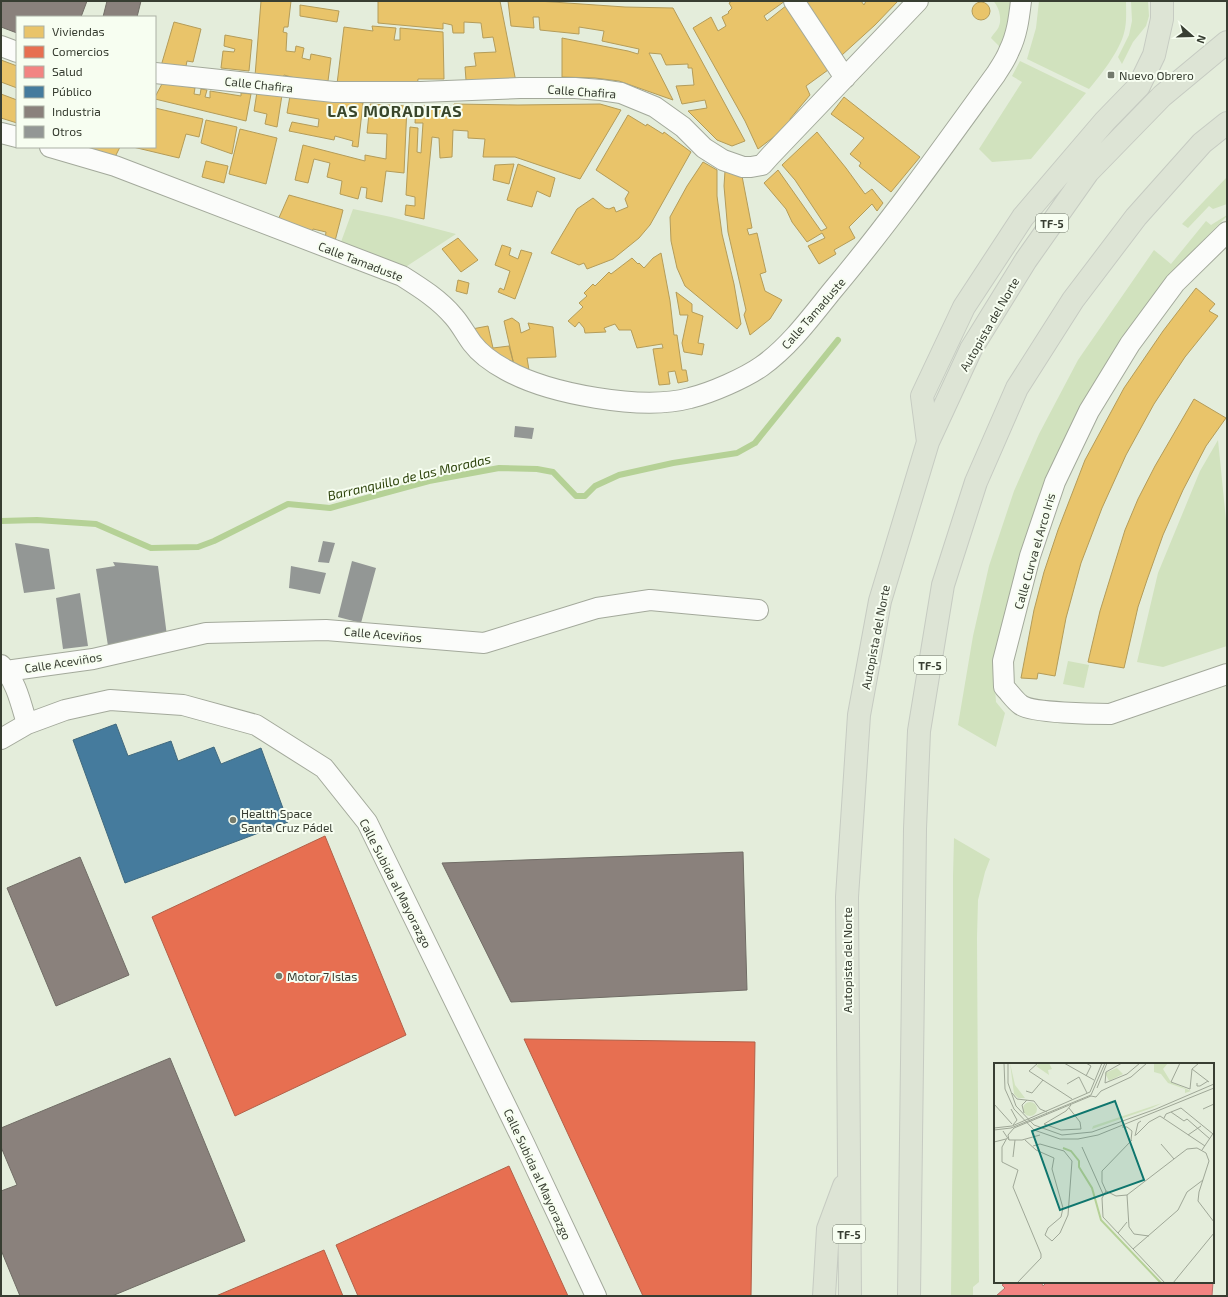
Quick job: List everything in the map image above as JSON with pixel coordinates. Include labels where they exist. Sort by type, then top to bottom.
[{"type":"highway","points":[[928,442],[922,396],[964,307],[1023,217],[1105,121],[1139,86],[1154,55],[1162,19],[1162,1]]},
{"type":"highway","name":"Autopista del Norte","points":[[850,1296],[847,897],[860,715],[880,601],[928,442],[971,349],[1026,260],[1088,172],[1162,96],[1227,42]]},
{"type":"highway","name":"TF-5","points":[[910,1296],[915,829],[919,731],[943,585],[976,482],[1018,388],[1073,300],[1136,218],[1202,143],[1227,123]]},
{"type":"highway","points":[[824,1296],[828,1230],[849,1171]]},
{"type":"street","points":[[794,1],[845,78]]},
{"type":"street","name":"Calle Chafira","points":[[156,73],[334,92],[420,92],[520,88],[575,88],[621,93],[655,107],[683,127],[704,148],[723,160],[743,167],[752,167],[762,165],[918,1]]},
{"type":"street","name":"Calle Tamaduste","points":[[53,148],[115,166],[402,276],[430,293],[454,317],[473,345],[487,359],[506,371],[534,383],[575,394],[611,400],[652,403],[690,398],[725,385],[762,366],[798,333],[852,268],[996,74],[1009,52],[1014,39],[1019,20],[1021,1]]},
{"type":"street","points":[[1,46],[16,52]]},
{"type":"street","points":[[1,132],[16,137]]},
{"type":"street","name":"Calle Curva el Arco Iris","points":[[1227,232],[1175,283],[1130,344],[1089,410],[1055,482],[1030,556],[1003,661],[1004,687],[1021,706],[1040,710],[1090,714],[1110,714],[1227,674]]},
{"type":"street","name":"Calle Aceviños","points":[[4,668],[93,659],[206,633],[326,630],[484,643],[597,608],[650,600],[758,610]]},
{"type":"street","points":[[4,668],[16,690],[27,724]]},
{"type":"street","name":"Calle Subida al Mayorazgo","points":[[1,739],[27,724],[65,710],[110,700],[183,705],[256,725],[324,768],[367,822],[520,1134],[596,1296]]},
{"type":"green space","points":[[993,1],[1015,1],[1001,48],[991,38],[1000,23],[998,9]]},
{"type":"green space","points":[[1039,1],[1126,1],[1126,25],[1122,40],[1110,62],[1089,89],[1027,59],[1036,28]]},
{"type":"green space","points":[[1131,1],[1148,1],[1149,16],[1146,26],[1133,42],[1122,64],[1118,57],[1129,35],[1132,21]]},
{"type":"green space","points":[[1020,61],[1086,93],[1031,159],[992,162],[979,149],[1022,82],[1012,76]]},
{"type":"green space","points":[[1227,177],[1227,204],[1213,209],[1209,206],[1188,228],[1182,224]]},
{"type":"green space","points":[[353,209],[456,234],[404,268],[341,242]]},
{"type":"green space","points":[[1227,215],[1174,270],[1082,408],[994,674],[996,702],[1005,713],[996,747],[958,725],[973,636],[989,566],[1014,491],[1039,434],[1078,360],[1154,250],[1171,264],[1206,221],[1211,225]]},
{"type":"green space","points":[[1218,440],[1227,530],[1227,646],[1163,667],[1137,662],[1158,573],[1200,471]]},
{"type":"green space","points":[[1068,661],[1089,665],[1084,688],[1063,684]]},
{"type":"green space","points":[[954,838],[990,859],[978,900],[979,1282],[973,1287],[973,1296],[951,1296]]},
{"type":"building: Viviendas","points":[[261,1],[291,1],[288,27],[284,27],[283,32],[287,33],[286,51],[295,52],[296,46],[304,48],[302,58],[310,60],[311,54],[331,58],[328,81],[295,78],[284,75],[283,78],[255,76]]},
{"type":"building: Viviendas","points":[[378,1],[500,1],[516,82],[466,80],[465,67],[476,66],[474,53],[496,52],[493,37],[483,38],[481,23],[464,22],[464,33],[453,33],[452,25],[443,23],[443,29],[378,23]]},
{"type":"building: Viviendas","points":[[508,1],[538,1],[625,7],[673,8],[745,141],[732,146],[717,140],[688,111],[707,108],[705,100],[682,104],[676,86],[694,85],[692,68],[688,68],[688,64],[666,65],[661,54],[649,53],[673,100],[619,81],[595,78],[562,77],[562,38],[638,54],[639,49],[602,41],[604,31],[579,27],[579,34],[540,30],[539,17],[533,17],[534,28],[511,26]]},
{"type":"building: Viviendas","points":[[732,1],[785,1],[764,16],[767,21],[787,5],[828,70],[806,86],[810,95],[790,119],[792,123],[758,149],[745,121],[693,28],[711,17],[718,31],[726,26],[722,17],[729,13],[728,12],[732,8],[729,3]]},
{"type":"building: Viviendas","points":[[802,1],[861,1],[864,5],[866,1],[898,1],[875,25],[842,55],[838,54]]},
{"type":"building: Viviendas","points":[[981,2],[987,5],[990,11],[987,17],[981,20],[975,17],[972,11],[975,5]]},
{"type":"building: Viviendas","points":[[300,5],[339,11],[337,22],[300,16]]},
{"type":"building: Viviendas","points":[[174,22],[201,29],[193,62],[187,61],[185,71],[161,66]]},
{"type":"building: Viviendas","points":[[372,26],[396,28],[394,40],[400,40],[400,28],[443,32],[444,79],[418,79],[417,89],[337,84],[344,27],[373,31]]},
{"type":"building: Viviendas","points":[[225,35],[252,40],[249,71],[221,68],[223,51],[234,52],[235,49],[224,46]]},
{"type":"building: Viviendas","points":[[1,60],[16,66],[16,88],[1,82]]},
{"type":"building: Viviendas","points":[[163,82],[195,88],[194,94],[200,95],[201,89],[207,90],[205,97],[210,98],[210,91],[241,96],[241,93],[251,94],[246,121],[156,99],[156,95]]},
{"type":"building: Viviendas","points":[[257,92],[282,95],[277,127],[265,124],[267,114],[254,111]]},
{"type":"building: Viviendas","points":[[1,94],[16,100],[16,123],[1,118]]},
{"type":"building: Viviendas","points":[[290,96],[363,103],[358,147],[352,146],[353,141],[335,136],[334,140],[289,131],[292,122],[318,127],[319,119],[287,113]]},
{"type":"building: Viviendas","points":[[844,97],[920,157],[891,192],[859,166],[861,163],[850,154],[864,138],[831,114]]},
{"type":"building: Viviendas","points":[[370,104],[407,106],[404,173],[386,171],[382,202],[366,198],[367,188],[361,187],[358,199],[340,194],[342,181],[327,177],[330,163],[314,159],[308,183],[295,180],[303,145],[365,161],[365,155],[386,159],[387,134],[367,133]]},
{"type":"building: Viviendas","points":[[454,104],[600,104],[621,110],[580,179],[515,157],[483,157],[485,139],[468,138],[468,131],[453,130],[452,157],[440,158],[439,138],[432,137],[424,219],[405,215],[406,205],[415,206],[415,197],[406,195],[410,127],[418,128],[417,152],[421,153],[423,123],[415,123],[416,105],[453,108]]},
{"type":"building: Viviendas","points":[[156,108],[203,119],[199,137],[186,134],[179,158],[137,148],[156,148]]},
{"type":"building: Viviendas","points":[[628,115],[646,126],[647,124],[663,134],[664,132],[691,152],[650,225],[639,238],[613,259],[587,269],[584,263],[579,265],[551,253],[577,209],[593,198],[605,208],[609,209],[614,207],[616,212],[628,207],[625,199],[629,192],[596,170]]},
{"type":"building: Viviendas","points":[[206,120],[237,127],[232,154],[201,143]]},
{"type":"building: Viviendas","points":[[240,129],[277,138],[266,184],[229,174]]},
{"type":"building: Viviendas","points":[[817,132],[865,194],[872,189],[883,203],[877,211],[872,204],[849,227],[855,238],[834,250],[836,254],[819,264],[808,246],[825,238],[822,233],[807,242],[792,222],[786,209],[764,183],[778,170],[821,231],[827,228],[795,180],[782,165]]},
{"type":"building: Viviendas","points":[[89,148],[120,148],[115,157]]},
{"type":"building: Viviendas","points":[[206,161],[228,166],[224,183],[202,177]]},
{"type":"building: Viviendas","points":[[703,162],[717,170],[717,196],[722,234],[734,284],[741,324],[737,329],[685,286],[677,268],[671,241],[670,217],[687,186]]},
{"type":"building: Viviendas","points":[[514,164],[509,184],[493,180],[495,165]]},
{"type":"building: Viviendas","points":[[518,164],[555,178],[550,197],[537,191],[532,207],[507,200]]},
{"type":"building: Viviendas","points":[[725,171],[742,176],[752,228],[747,229],[749,235],[757,233],[766,272],[760,274],[765,291],[782,300],[770,319],[750,335],[744,315],[746,310],[728,232],[724,186]]},
{"type":"building: Viviendas","points":[[289,195],[343,210],[335,241],[325,239],[326,232],[313,229],[312,232],[278,220]]},
{"type":"building: Viviendas","points":[[458,238],[478,260],[461,272],[442,249]]},
{"type":"building: Viviendas","points":[[502,245],[511,248],[509,255],[518,259],[521,250],[532,253],[515,299],[498,292],[500,288],[504,290],[510,271],[495,265]]},
{"type":"building: Viviendas","points":[[661,253],[670,301],[674,335],[677,335],[682,370],[686,370],[688,381],[678,383],[675,371],[668,372],[670,384],[659,385],[653,349],[663,348],[662,344],[637,348],[631,330],[619,330],[615,324],[604,328],[606,332],[585,333],[584,328],[579,322],[575,327],[568,321],[583,307],[579,303],[587,296],[584,293],[593,284],[595,286],[609,272],[611,274],[632,258],[644,268],[653,258]]},
{"type":"building: Viviendas","points":[[458,280],[469,283],[467,294],[456,291]]},
{"type":"building: Viviendas","points":[[1196,288],[1215,304],[1209,311],[1218,316],[1185,357],[1154,404],[1126,455],[1102,508],[1081,563],[1066,618],[1055,676],[1038,673],[1037,679],[1021,678],[1034,610],[1044,572],[1058,530],[1085,460],[1124,388],[1163,331]]},
{"type":"building: Viviendas","points":[[676,292],[692,304],[692,312],[703,316],[698,343],[704,344],[702,355],[684,352],[682,343],[688,315],[680,315]]},
{"type":"building: Viviendas","points":[[512,318],[519,323],[521,333],[530,329],[528,323],[553,327],[556,357],[527,358],[529,370],[514,365],[504,321]]},
{"type":"building: Viviendas","points":[[488,326],[493,348],[509,346],[514,365],[484,347],[472,329]]},
{"type":"building: Viviendas","points":[[1194,399],[1226,418],[1206,446],[1183,490],[1163,535],[1138,607],[1124,668],[1088,662],[1100,611],[1125,530],[1138,499],[1155,466]]},
{"type":"building: Comercios","name":"Motor 7 Islas","points":[[325,836],[406,1035],[235,1116],[152,917]]},
{"type":"building: Comercios","points":[[524,1039],[755,1042],[751,1296],[643,1296]]},
{"type":"building: Comercios","points":[[509,1166],[568,1296],[358,1296],[336,1245]]},
{"type":"building: Comercios","points":[[324,1250],[343,1296],[216,1296]]},
{"type":"building: Salud","points":[[1005,1283],[1042,1283],[1043,1286],[1046,1283],[1213,1283],[1212,1296],[996,1296],[1005,1288],[1002,1285]]},
{"type":"building: Público","points":[[116,724],[128,756],[171,741],[178,761],[214,747],[221,764],[261,748],[288,822],[125,883],[73,740]]},
{"type":"building: Industria","points":[[1,1],[87,1],[81,16],[16,16],[16,33],[1,27]]},
{"type":"building: Industria","points":[[107,1],[141,1],[137,16],[103,16]]},
{"type":"building: Industria","points":[[743,852],[747,990],[511,1002],[442,863]]},
{"type":"building: Industria","points":[[80,857],[129,975],[56,1006],[7,888]]},
{"type":"building: Industria","points":[[170,1058],[245,1241],[112,1296],[20,1296],[1,1250],[1,1191],[17,1185],[1,1147],[1,1128]]},
{"type":"building: Otros","points":[[515,426],[534,428],[532,439],[514,437]]},
{"type":"building: Otros","points":[[323,541],[335,543],[329,563],[318,562]]},
{"type":"building: Otros","points":[[15,543],[49,549],[55,589],[24,593]]},
{"type":"building: Otros","points":[[352,561],[376,568],[361,623],[338,617]]},
{"type":"building: Otros","points":[[113,562],[158,566],[167,636],[108,646],[96,569],[115,566]]},
{"type":"building: Otros","points":[[291,566],[326,573],[320,594],[289,588]]},
{"type":"building: Otros","points":[[80,593],[88,646],[63,649],[56,598]]},
{"type":"waterway","name":"Barranquillo de las Moradas","points":[[1,521],[37,520],[96,524],[151,548],[198,547],[214,541],[288,504],[330,508],[429,481],[499,468],[537,469],[553,472],[576,496],[585,496],[595,486],[619,475],[673,463],[737,453],[755,443],[838,340]]},
{"type":"place","name":"Nuevo Obrero","points":[[1111,75]]},
{"type":"place","name":"Health Space Santa Cruz Pádel","points":[[233,820]]},
{"type":"place","name":"Motor 7 Islas","points":[[279,976]]},
{"type":"district","name":"LAS MORADITAS","points":[[395,110]]}]
